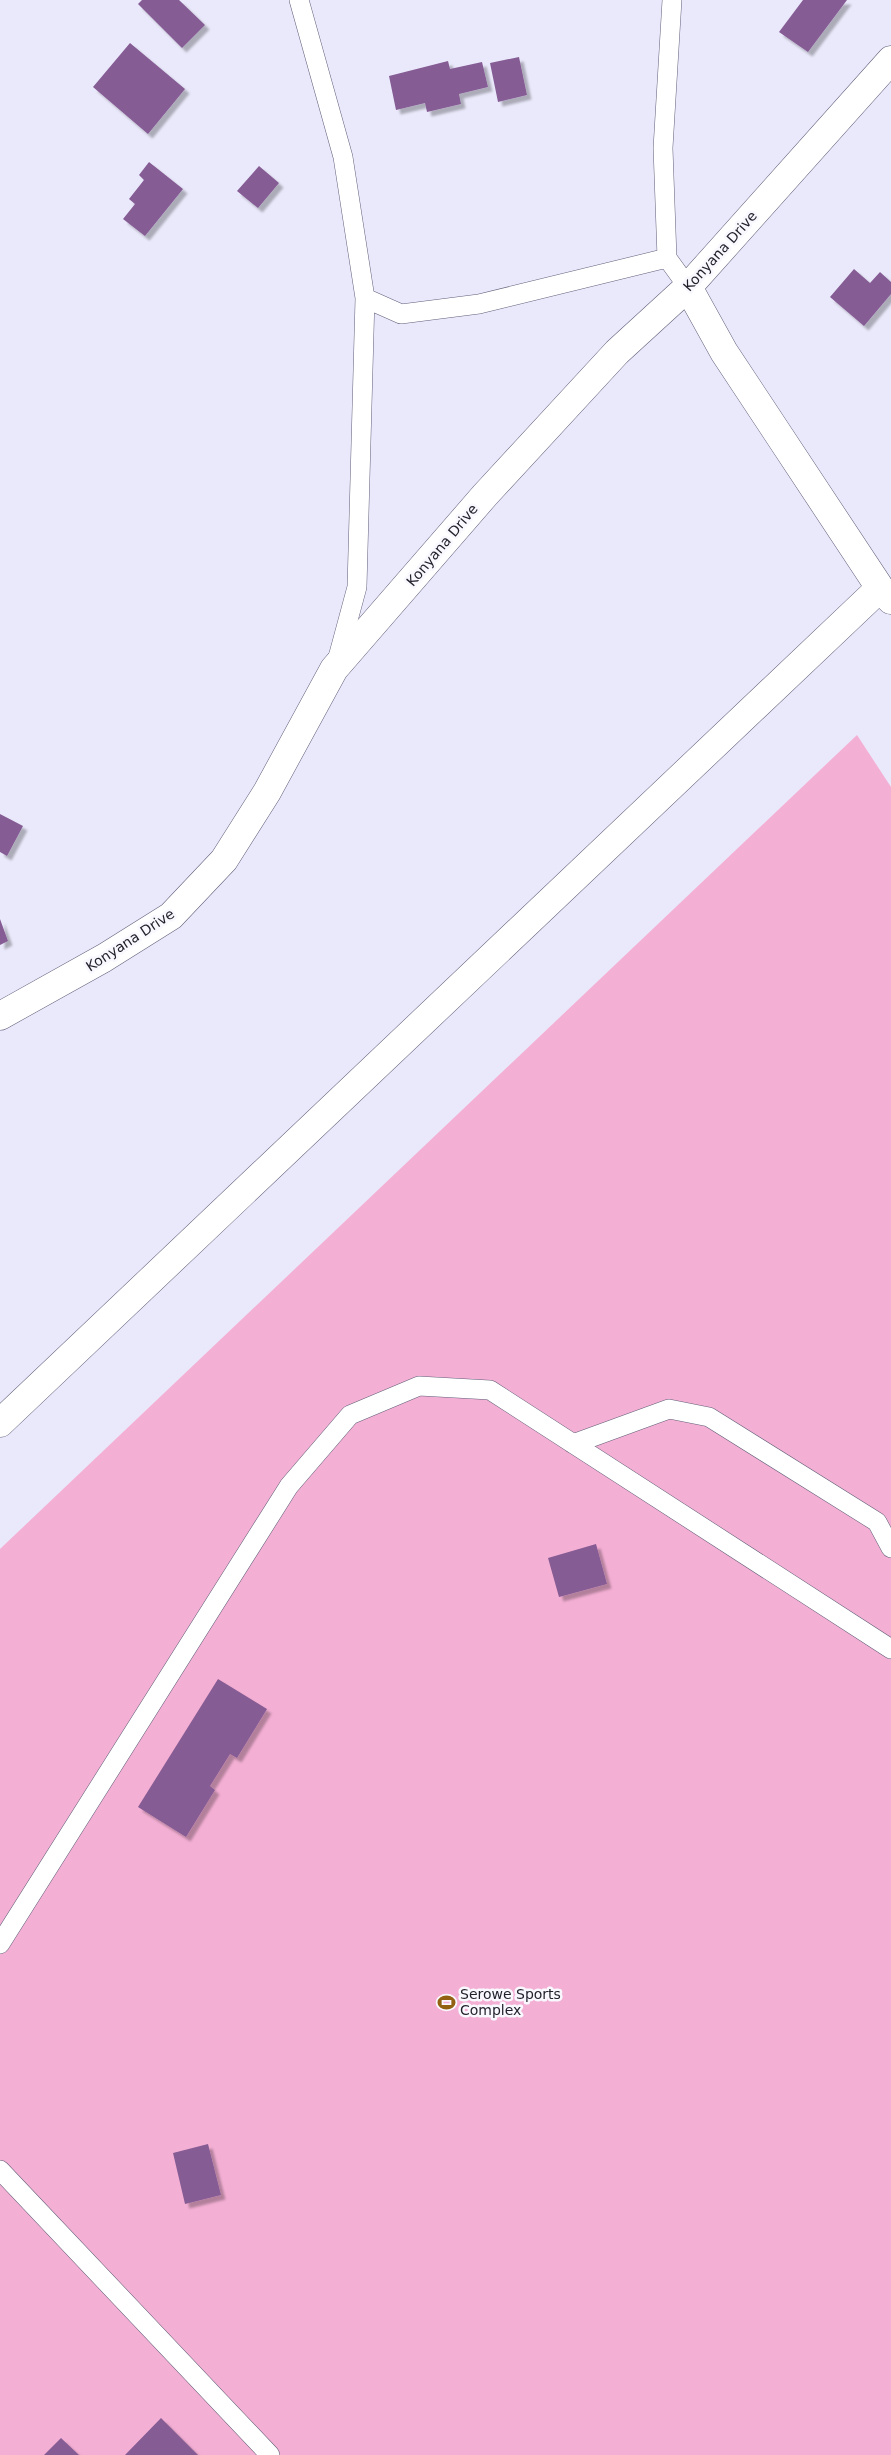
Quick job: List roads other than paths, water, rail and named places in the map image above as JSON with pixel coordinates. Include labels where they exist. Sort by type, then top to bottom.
[{"type":"street","name":"Konyana Drive","points":[[0,1016],[104,958],[171,916],[224,860],[267,792],[334,669],[485,495],[610,359],[688,287],[891,60]]},
{"type":"street","points":[[0,1423],[886,594],[724,352],[688,287]]},
{"type":"lane","points":[[299,0],[343,157],[365,298],[357,587],[334,669]]},
{"type":"lane","points":[[672,0],[663,148],[667,258],[688,287]]},
{"type":"lane","points":[[365,298],[401,314],[479,304],[667,258]]},
{"type":"lane","points":[[0,1944],[289,1486],[350,1416],[419,1386],[490,1390],[891,1649]]},
{"type":"lane","points":[[574,1444],[669,1409],[709,1417],[877,1522],[891,1548]]},
{"type":"lane","points":[[0,2170],[270,2455]]},
{"type":"place","name":"Serowe Sports Complex","points":[[446,2002]]}]
